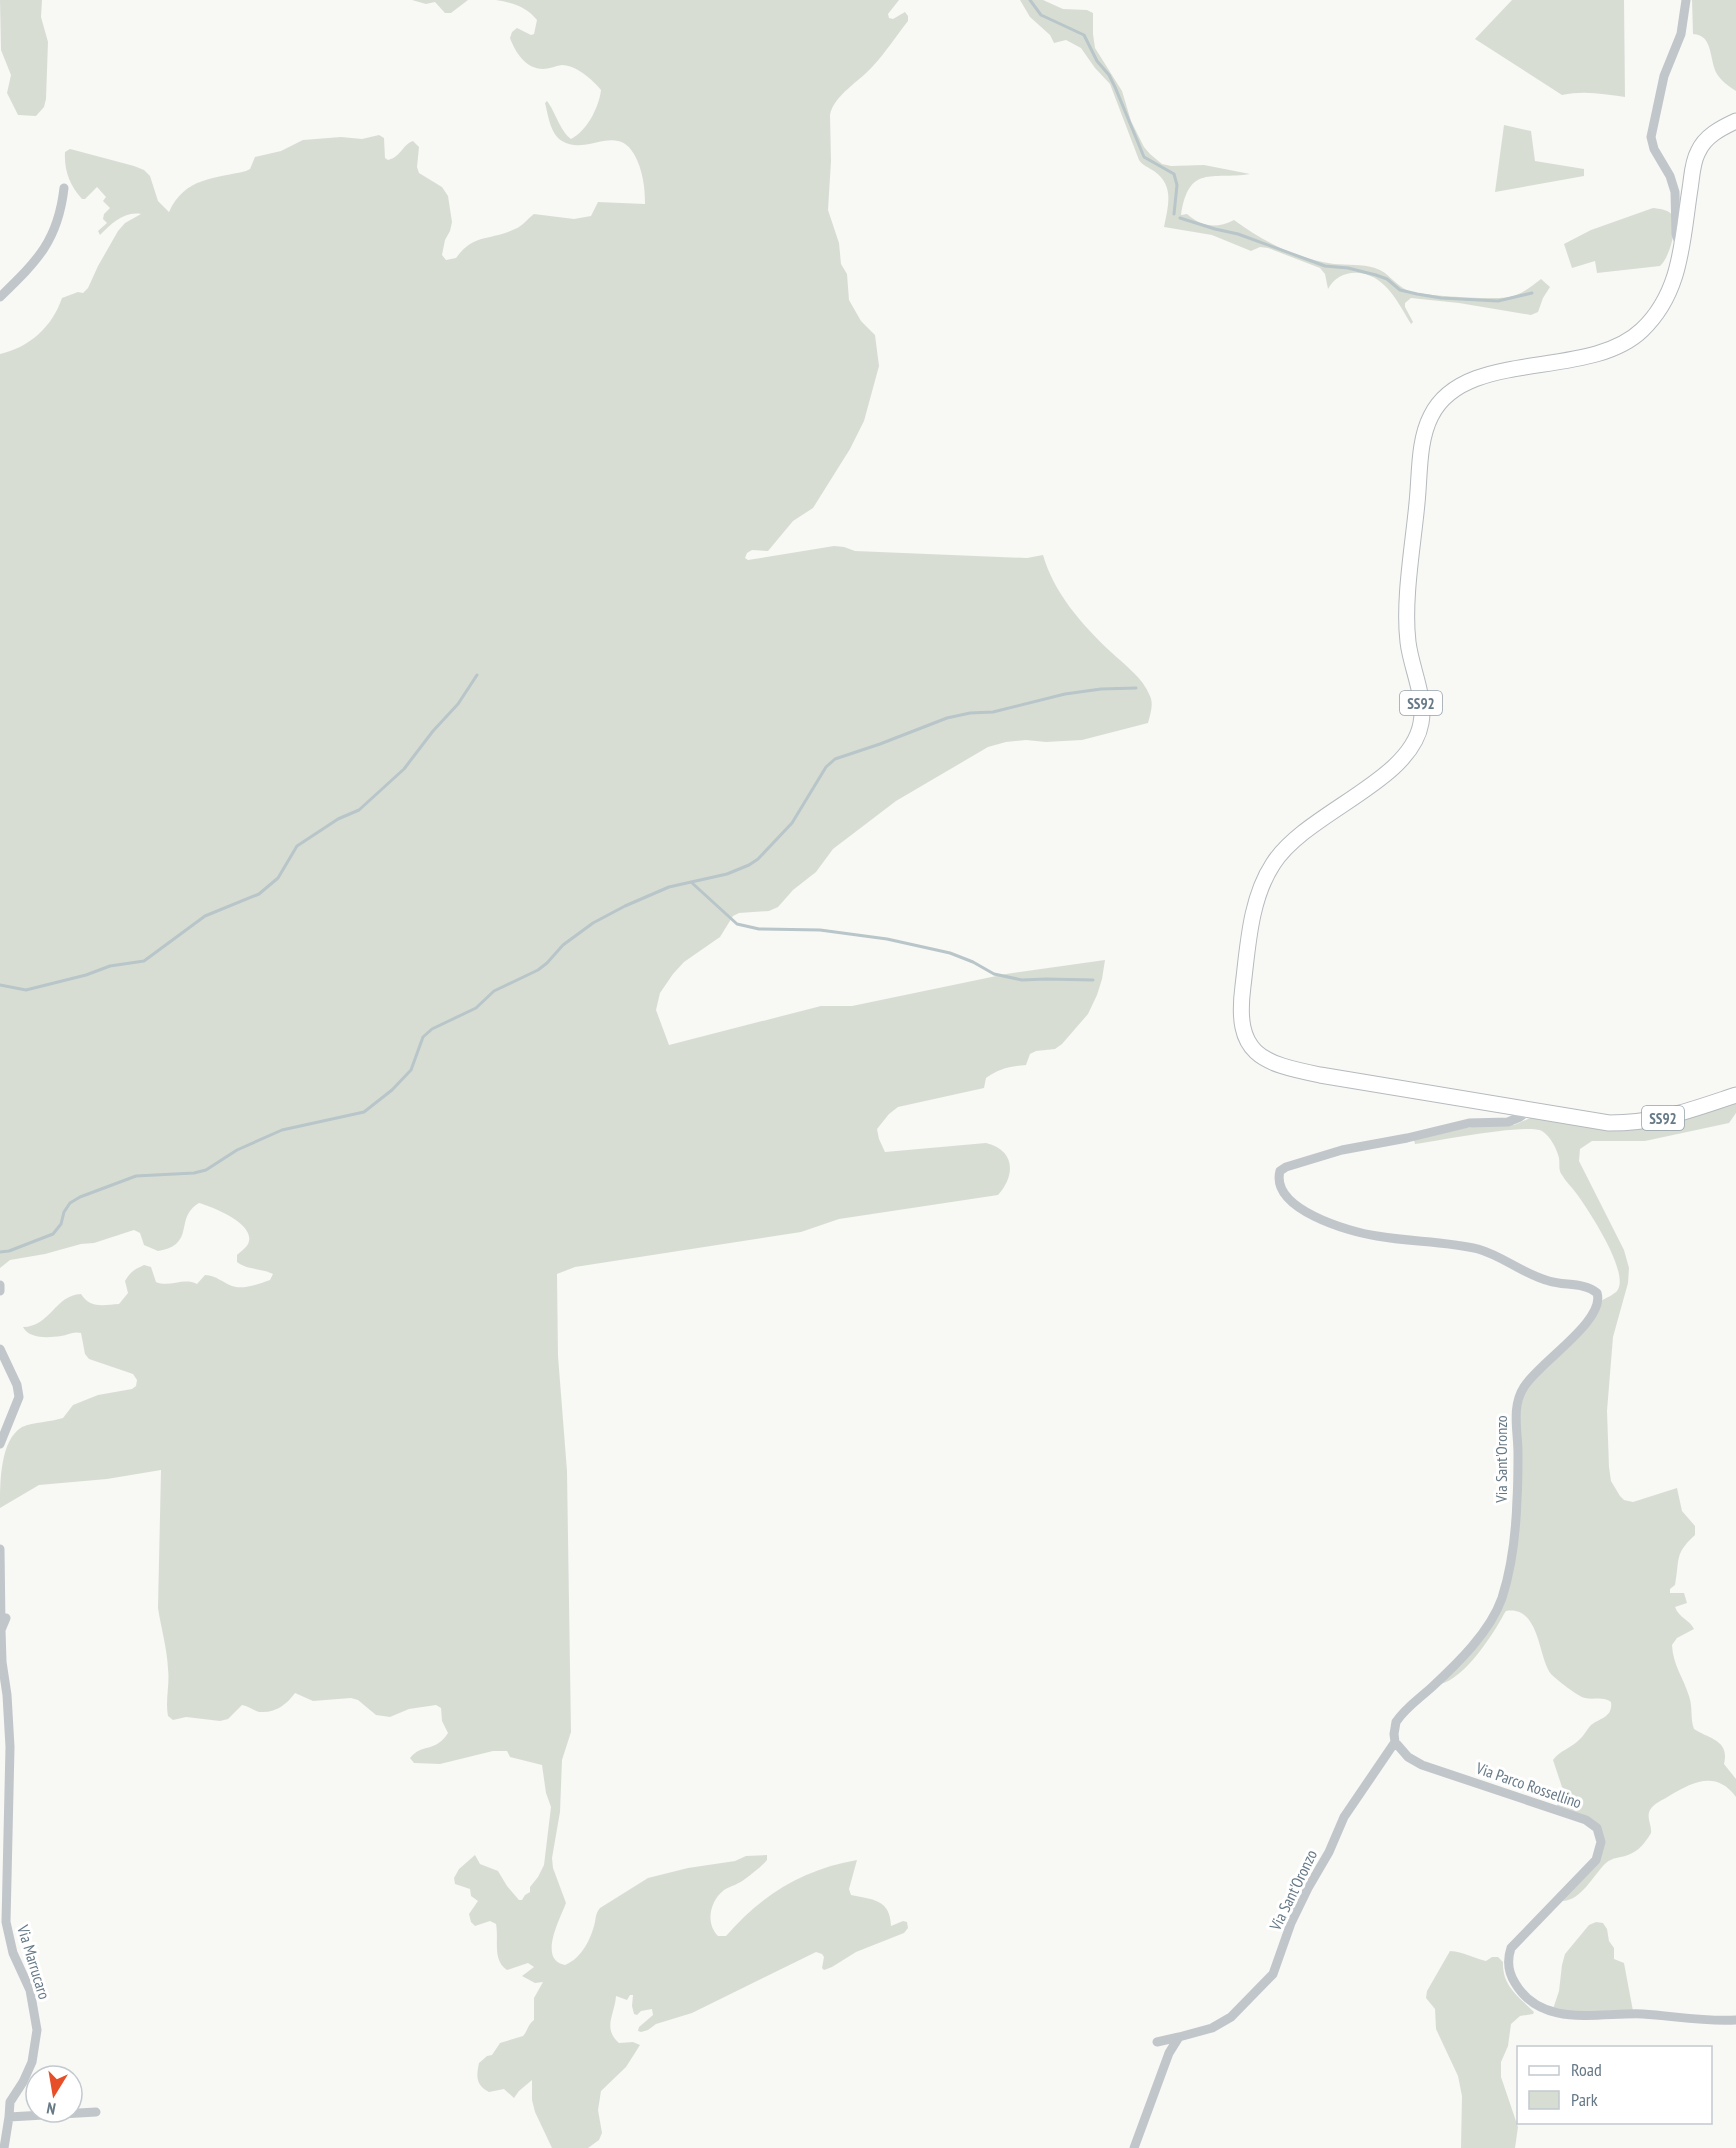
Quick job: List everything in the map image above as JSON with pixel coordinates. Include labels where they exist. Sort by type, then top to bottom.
[{"type":"main road","name":"SS92","points":[[1736,121],[1707,138],[1698,152],[1692,173],[1676,277],[1655,316],[1632,339],[1614,350],[1597,355],[1510,370],[1475,379],[1452,392],[1433,412],[1423,446],[1407,632],[1421,705],[1419,732],[1411,749],[1395,767],[1300,834],[1281,853],[1268,872],[1260,891],[1248,941],[1240,1008],[1240,1022],[1251,1047],[1268,1061],[1290,1069],[1320,1075],[1609,1123],[1639,1123],[1686,1112],[1736,1095]]},
{"type":"street","points":[[1683,243],[1678,240],[1676,234],[1675,192],[1670,176],[1654,149],[1651,137],[1664,76],[1681,34],[1686,0]]},
{"type":"street","points":[[0,297],[30,267],[50,240],[58,222],[64,188]]},
{"type":"street","name":"Via Sant'Oronzo","points":[[1157,2042],[1212,2028],[1231,2017],[1273,1974],[1291,1923],[1308,1888],[1329,1852],[1344,1817],[1395,1742],[1394,1728],[1400,1717],[1470,1648],[1496,1610],[1504,1589],[1514,1535],[1518,1452],[1516,1409],[1519,1395],[1532,1374],[1583,1328],[1593,1314],[1598,1297],[1597,1293],[1588,1287],[1539,1278],[1479,1250],[1431,1241],[1377,1236],[1317,1217],[1289,1200],[1281,1188],[1280,1171],[1286,1167],[1342,1150],[1469,1123],[1508,1122],[1528,1111]]},
{"type":"street","points":[[0,1285],[0,1292]]},
{"type":"street","points":[[0,1348],[17,1385],[19,1396],[0,1444]]},
{"type":"street","name":"Via Marrucaro","points":[[0,1548],[2,1662],[7,1695],[10,1747],[6,1922],[13,1953],[30,1990],[37,2030],[32,2062],[10,2103],[4,2148]]},
{"type":"street","name":"Via Marrucaro","points":[[2,1630],[6,1618]]},
{"type":"street","name":"Via Parco Rossellino","points":[[1395,1742],[1407,1757],[1422,1765],[1586,1820],[1594,1824],[1600,1833],[1601,1842],[1596,1860],[1511,1948],[1509,1969],[1516,1986],[1529,1999],[1552,2012],[1571,2015],[1626,2013],[1736,2020]]},
{"type":"street","points":[[1134,2148],[1169,2053],[1179,2037]]},
{"type":"street","points":[[9,2117],[96,2112]]},
{"type":"green space","points":[[0,0],[42,0],[41,17],[48,42],[46,99],[44,107],[36,116],[18,115],[7,93],[11,75],[1,50]]},
{"type":"green space","points":[[412,0],[468,0],[451,13],[445,13],[435,2],[426,4]]},
{"type":"green space","points":[[496,0],[899,0],[888,14],[889,18],[893,19],[905,12],[908,21],[868,72],[837,101],[830,115],[831,161],[828,210],[839,243],[841,264],[847,274],[849,300],[861,321],[875,335],[879,366],[864,421],[850,449],[813,508],[793,521],[768,551],[752,550],[745,558],[748,560],[834,546],[855,551],[1027,558],[1043,555],[1054,582],[1070,608],[1100,642],[1138,678],[1147,689],[1152,703],[1148,723],[1082,740],[1046,742],[1026,740],[988,747],[896,801],[833,849],[816,872],[793,890],[778,907],[769,911],[739,913],[733,916],[720,937],[684,962],[660,993],[656,1010],[669,1045],[821,1006],[852,1006],[1006,974],[1105,960],[1097,995],[1088,1014],[1062,1044],[1055,1049],[1030,1054],[1026,1065],[995,1072],[986,1078],[984,1088],[898,1107],[877,1129],[885,1152],[986,1143],[996,1146],[1003,1151],[1010,1164],[1008,1179],[998,1195],[839,1219],[801,1232],[575,1267],[557,1274],[558,1356],[567,1471],[571,1732],[562,1760],[560,1812],[552,1858],[553,1868],[566,1903],[553,1937],[553,1955],[557,1961],[565,1965],[576,1958],[588,1941],[600,1908],[648,1878],[688,1868],[735,1861],[746,1856],[767,1855],[767,1860],[743,1881],[724,1890],[715,1900],[710,1919],[718,1936],[726,1936],[769,1896],[801,1877],[857,1860],[849,1889],[851,1895],[879,1902],[887,1910],[891,1926],[903,1921],[907,1922],[908,1928],[904,1933],[856,1952],[824,1970],[822,1968],[824,1957],[816,1952],[692,2013],[656,2024],[641,2032],[638,2031],[639,2027],[653,2015],[652,2009],[634,2014],[633,1995],[630,1995],[627,2000],[616,1996],[610,2026],[611,2032],[619,2043],[633,2042],[640,2045],[626,2067],[601,2091],[598,2110],[602,2133],[599,2140],[588,2148],[552,2148],[535,2112],[532,2100],[532,2080],[514,2098],[504,2089],[489,2092],[479,2083],[477,2076],[479,2063],[492,2055],[500,2043],[525,2034],[534,2020],[534,1998],[543,1982],[535,1983],[522,1976],[534,1967],[528,1963],[507,1970],[502,1966],[498,1955],[496,1924],[490,1921],[475,1926],[471,1922],[469,1914],[478,1901],[471,1896],[470,1889],[455,1884],[454,1878],[459,1869],[475,1855],[480,1864],[498,1871],[519,1900],[530,1892],[530,1887],[544,1865],[551,1807],[546,1793],[542,1765],[510,1757],[507,1751],[493,1751],[440,1764],[414,1763],[410,1758],[415,1753],[438,1743],[448,1733],[442,1721],[441,1708],[436,1705],[409,1709],[390,1717],[376,1715],[358,1700],[351,1698],[313,1701],[295,1693],[285,1704],[272,1711],[259,1712],[242,1705],[228,1719],[220,1721],[186,1717],[173,1720],[168,1716],[167,1710],[167,1661],[158,1608],[161,1470],[107,1479],[39,1485],[0,1508],[0,1486],[5,1451],[15,1433],[27,1425],[63,1418],[73,1405],[98,1395],[132,1389],[136,1386],[137,1380],[133,1374],[89,1359],[85,1354],[81,1333],[39,1337],[30,1334],[23,1327],[40,1322],[58,1305],[72,1296],[81,1294],[89,1302],[98,1305],[119,1304],[128,1293],[125,1281],[133,1271],[144,1265],[151,1267],[156,1282],[161,1284],[192,1282],[197,1284],[205,1275],[232,1286],[246,1287],[270,1280],[273,1274],[237,1262],[237,1255],[249,1241],[249,1234],[239,1222],[231,1217],[199,1203],[186,1218],[180,1240],[165,1249],[158,1251],[144,1245],[140,1233],[134,1230],[94,1243],[10,1260],[0,1268],[0,354],[30,341],[46,327],[62,298],[78,292],[83,293],[88,288],[118,231],[125,223],[141,214],[123,216],[100,235],[98,231],[107,223],[103,219],[104,214],[110,208],[103,201],[106,197],[97,187],[85,199],[82,199],[69,178],[65,152],[70,149],[144,170],[150,176],[158,201],[169,212],[183,192],[192,186],[212,178],[246,171],[250,169],[255,157],[281,151],[303,140],[341,137],[362,139],[379,135],[384,138],[385,158],[388,160],[413,141],[419,147],[417,167],[419,173],[442,187],[448,196],[452,222],[442,255],[446,260],[456,258],[476,241],[518,228],[534,214],[574,219],[591,216],[598,202],[645,204],[640,166],[627,145],[610,140],[572,145],[558,138],[552,129],[545,103],[547,101],[571,139],[591,118],[598,104],[601,90],[589,78],[573,68],[562,65],[543,69],[526,63],[518,54],[510,38],[512,32],[517,28],[531,35],[534,34],[537,20],[519,6]]},
{"type":"green space","points":[[1020,0],[1043,0],[1063,9],[1087,10],[1093,13],[1095,48],[1122,91],[1131,121],[1144,147],[1162,164],[1204,165],[1250,174],[1213,176],[1196,181],[1185,199],[1181,215],[1187,214],[1198,222],[1209,225],[1221,225],[1234,220],[1269,242],[1294,254],[1320,262],[1375,268],[1404,289],[1417,293],[1502,298],[1522,292],[1541,279],[1550,287],[1538,312],[1531,315],[1411,298],[1405,303],[1405,307],[1413,322],[1411,324],[1388,289],[1370,276],[1362,273],[1346,274],[1333,282],[1328,289],[1325,274],[1320,268],[1268,248],[1260,247],[1251,251],[1212,235],[1164,227],[1168,197],[1165,183],[1161,177],[1139,160],[1110,84],[1081,48],[1066,40],[1054,43],[1050,35],[1030,17]]},
{"type":"green space","points":[[1512,0],[1624,0],[1625,97],[1586,93],[1562,95],[1475,39]]},
{"type":"green space","points":[[1692,0],[1736,0],[1736,91],[1717,74],[1708,44],[1700,35],[1693,34]]},
{"type":"green space","points":[[1504,125],[1531,131],[1535,161],[1584,169],[1584,176],[1495,192]]},
{"type":"green space","points":[[1653,208],[1668,212],[1674,219],[1672,241],[1667,256],[1660,266],[1597,273],[1595,261],[1572,268],[1564,244],[1591,230]]},
{"type":"green space","points":[[1736,1099],[1736,1113],[1729,1123],[1645,1141],[1592,1141],[1580,1149],[1579,1161],[1624,1250],[1629,1268],[1628,1283],[1613,1337],[1607,1411],[1611,1481],[1624,1500],[1633,1502],[1677,1488],[1682,1511],[1695,1526],[1695,1535],[1681,1552],[1675,1585],[1670,1589],[1670,1593],[1684,1593],[1687,1603],[1675,1607],[1694,1629],[1677,1638],[1672,1645],[1673,1652],[1690,1700],[1694,1729],[1721,1745],[1725,1756],[1724,1764],[1736,1779],[1736,1797],[1720,1783],[1704,1781],[1687,1786],[1659,1802],[1650,1810],[1651,1833],[1641,1846],[1632,1853],[1609,1861],[1581,1893],[1561,1901],[1594,1868],[1602,1832],[1556,1807],[1564,1793],[1553,1760],[1581,1738],[1591,1725],[1608,1714],[1611,1702],[1605,1699],[1581,1697],[1551,1674],[1532,1624],[1526,1616],[1517,1611],[1506,1611],[1493,1633],[1467,1666],[1449,1681],[1440,1684],[1472,1649],[1507,1590],[1519,1416],[1525,1389],[1601,1301],[1617,1291],[1620,1283],[1618,1271],[1598,1227],[1561,1173],[1555,1147],[1542,1131],[1519,1129],[1415,1144],[1414,1140],[1458,1129],[1514,1125],[1535,1116],[1593,1126]]},
{"type":"green space","points":[[1596,1922],[1603,1923],[1607,1929],[1609,1941],[1614,1948],[1614,1959],[1624,1963],[1633,2011],[1588,2013],[1553,2009],[1559,1991],[1565,1954],[1589,1925]]},
{"type":"green space","points":[[1450,1951],[1486,1961],[1492,1957],[1498,1957],[1503,1962],[1508,1984],[1534,2012],[1520,2016],[1511,2024],[1508,2046],[1501,2062],[1501,2077],[1518,2127],[1515,2148],[1461,2148],[1462,2096],[1458,2076],[1436,2029],[1435,2009],[1426,1998],[1427,1991]]},
{"type":"waterway","points":[[1030,0],[1041,15],[1084,35],[1097,61],[1109,75],[1115,87],[1144,157],[1174,174],[1177,185],[1174,214]]},
{"type":"waterway","points":[[1180,218],[1238,234],[1325,266],[1348,268],[1376,275],[1387,279],[1400,290],[1417,294],[1441,298],[1498,301],[1532,293]]},
{"type":"waterway","points":[[0,985],[26,990],[86,975],[110,966],[144,961],[205,916],[259,894],[278,878],[297,846],[338,819],[359,810],[404,769],[433,731],[458,704],[477,675]]},
{"type":"waterway","points":[[0,1252],[9,1251],[53,1234],[61,1224],[64,1212],[70,1203],[80,1197],[136,1176],[194,1173],[206,1170],[237,1150],[282,1130],[364,1112],[392,1090],[411,1070],[423,1037],[432,1029],[476,1008],[494,991],[538,970],[563,945],[593,923],[669,887],[727,874],[758,859],[792,823],[826,767],[835,759],[947,718],[970,713],[993,712],[1065,694],[1101,689],[1136,688]]},
{"type":"waterway","points":[[691,882],[737,924],[759,929],[820,930],[887,939],[950,953],[994,974],[1022,980],[1093,980]]}]
